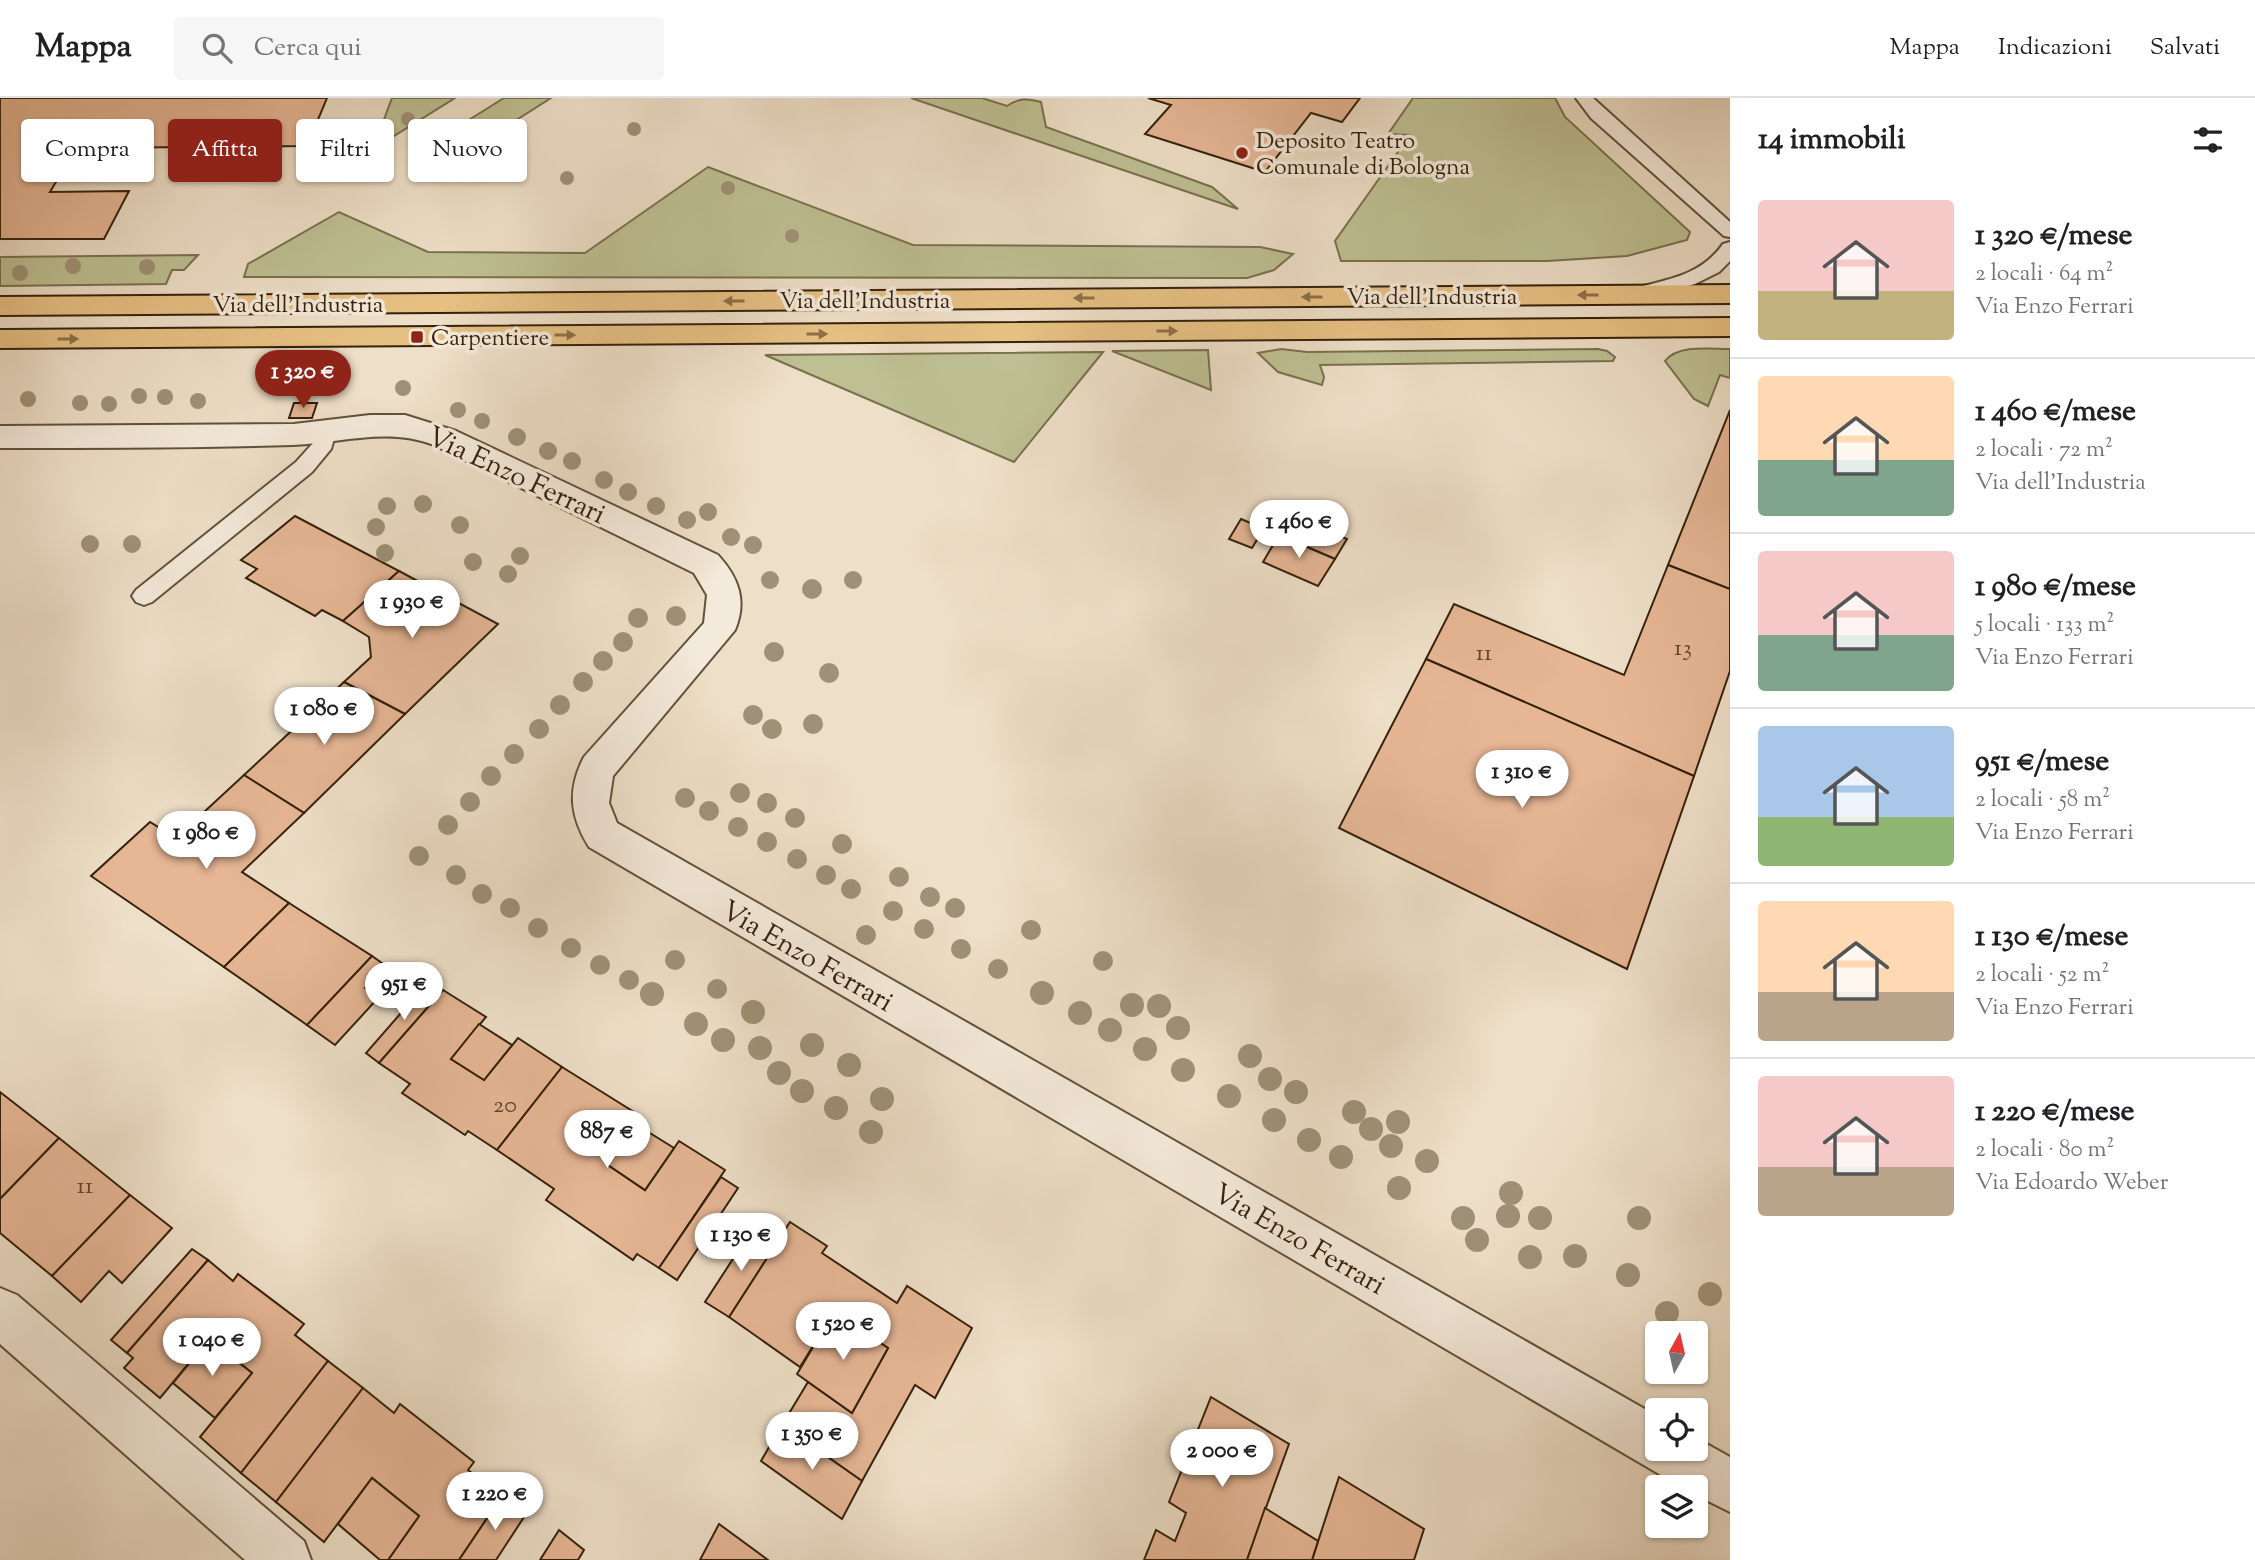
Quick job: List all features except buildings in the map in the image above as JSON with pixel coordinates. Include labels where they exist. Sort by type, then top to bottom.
[{"type":"main road","name":"Via dell'Industria","points":[[0,306],[1730,294]]},
{"type":"main road","name":"Via dell'Industria","points":[[0,339],[1730,327]]},
{"type":"street","name":"Via Enzo Ferrari","points":[[0,437],[326,432],[382,423],[423,428],[706,564],[719,577],[727,603],[718,631],[597,768],[590,784],[589,802],[594,822],[603,835],[1645,1437]]},
{"type":"street","points":[[0,1312],[285,1560]]},
{"type":"street","points":[[1687,1461],[1730,1486]]},
{"type":"lane","points":[[1584,98],[1597,114],[1730,232]]},
{"type":"lane","points":[[1630,295],[1686,281],[1706,272],[1725,257],[1730,248]]},
{"type":"lane","points":[[144,596],[304,467],[324,444],[326,432]]},
{"type":"green space","points":[[392,98],[455,98],[421,119],[408,119],[408,127],[394,136],[394,119],[384,119]]},
{"type":"green space","points":[[504,98],[551,98],[518,119],[470,119]]},
{"type":"green space","points":[[911,98],[982,98],[1007,106],[1023,100],[1041,102],[1046,127],[1212,187],[1238,209]]},
{"type":"green space","points":[[1413,98],[1555,98],[1565,117],[1690,232],[1687,240],[1627,256],[1547,261],[1341,261],[1335,241],[1410,135],[1388,134]]},
{"type":"green space","points":[[708,167],[913,245],[1260,247],[1293,254],[1274,270],[1247,278],[244,277],[248,264],[339,212],[428,252],[585,253]]},
{"type":"green space","points":[[198,255],[184,270],[172,270],[166,284],[0,286],[0,257]]},
{"type":"green space","points":[[1281,349],[1307,352],[1598,349],[1615,357],[1613,361],[1320,365],[1324,377],[1322,385],[1278,372],[1258,353]]},
{"type":"green space","points":[[1730,349],[1730,378],[1720,375],[1708,406],[1694,399],[1665,361],[1686,350]]},
{"type":"green space","points":[[1208,350],[1211,390],[1112,351]]},
{"type":"green space","points":[[1103,352],[1014,462],[765,355]]},
{"type":"place","name":"Deposito Teatro Comunale di Bologna","points":[[1242,153]]},
{"type":"place","name":"Carpentiere","points":[[417,337]]}]
